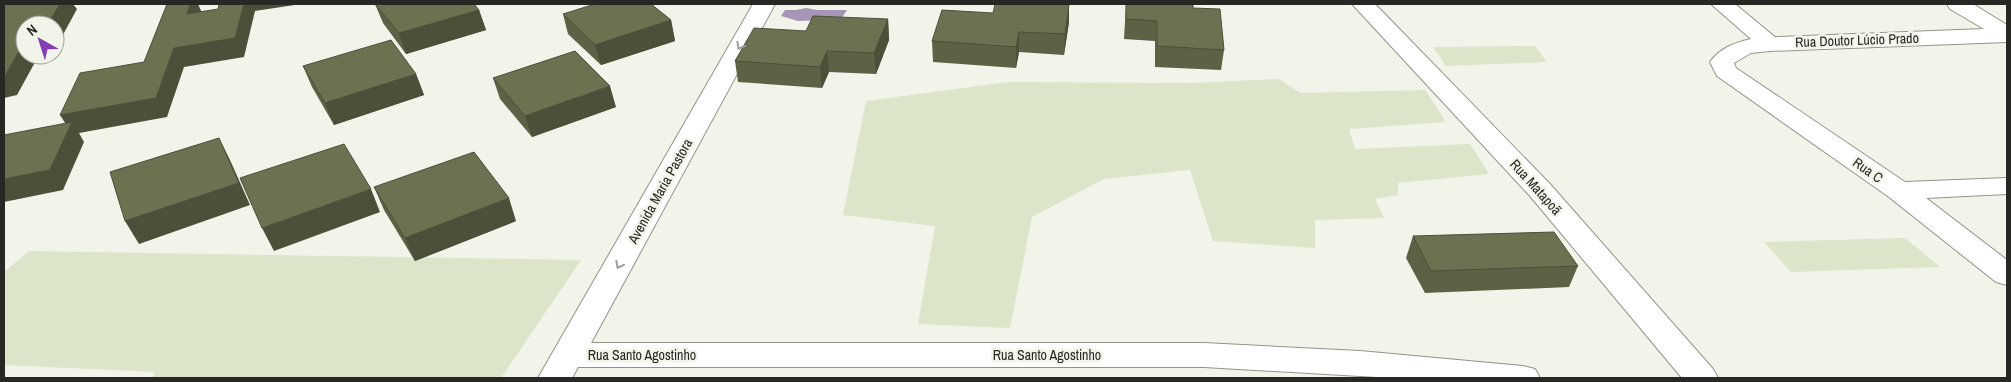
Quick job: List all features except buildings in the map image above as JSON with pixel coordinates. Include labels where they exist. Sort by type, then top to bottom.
[{"type":"street","name":"Avenida Maria Pastora","points":[[562,367],[764,4]]},
{"type":"street","name":"Rua Matapoã","points":[[1363,4],[1540,190],[1701,378]]},
{"type":"street","points":[[1722,4],[1770,44]]},
{"type":"street","points":[[1958,4],[2007,34]]},
{"type":"street","name":"Rua Doutor Lúcio Prado","points":[[1725,71],[1722,62],[1731,52],[1744,47],[1770,44],[2007,34]]},
{"type":"street","name":"Rua C","points":[[1725,71],[1899,191],[2007,275]]},
{"type":"street","points":[[1899,191],[2007,186]]},
{"type":"street","name":"Rua Santo Agostinho","points":[[562,367],[1204,354],[1360,362],[1524,378]]},
{"type":"green space","points":[[1535,46],[1547,62],[1446,66],[1433,47]]},
{"type":"green space","points":[[1279,79],[1300,93],[1425,90],[1446,122],[1349,129],[1355,149],[1470,144],[1489,174],[1398,183],[1398,195],[1375,199],[1384,218],[1315,220],[1315,248],[1213,241],[1190,170],[1104,179],[1032,217],[1010,328],[918,324],[935,226],[843,215],[866,101],[1008,82],[1194,83]]},
{"type":"green space","points":[[1905,238],[1940,267],[1791,272],[1764,242]]},
{"type":"green space","points":[[29,251],[581,260],[501,378],[152,378],[155,372],[4,365],[4,272]]},
{"type":"shaded area","points":[[806,8],[816,10],[847,10],[841,19],[798,21],[781,16],[785,10]]}]
